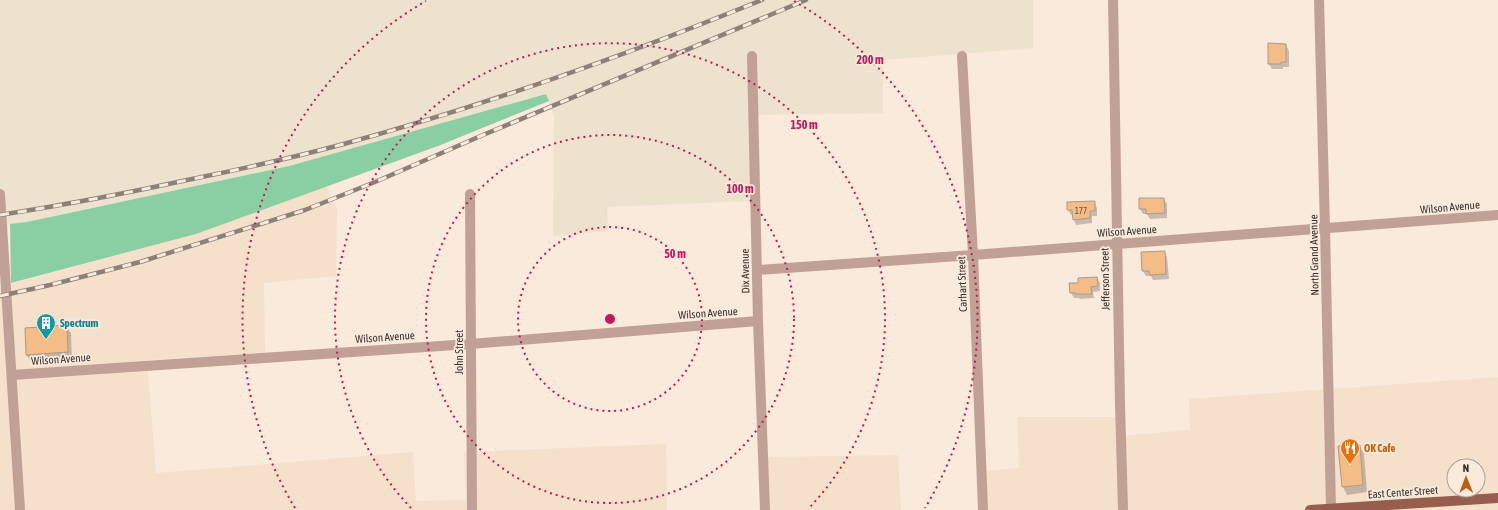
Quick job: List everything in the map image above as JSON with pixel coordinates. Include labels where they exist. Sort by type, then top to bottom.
[{"type":"main road","name":"East Center Street","points":[[1310,510],[1498,498]]},
{"type":"street","name":"Jefferson Street","points":[[1113,0],[1123,510]]},
{"type":"street","name":"North Grand Avenue","points":[[1319,0],[1330,509]]},
{"type":"street","name":"Dix Avenue","points":[[752,56],[758,321],[765,510]]},
{"type":"street","name":"Carhart Street","points":[[962,56],[973,255],[983,510]]},
{"type":"street","points":[[0,194],[20,510]]},
{"type":"street","name":"John Street","points":[[470,194],[472,510]]},
{"type":"street","name":"Wilson Avenue","points":[[757,270],[1498,215]]},
{"type":"street","name":"Wilson Avenue","points":[[12,375],[470,344],[758,321]]},
{"type":"shaded area","points":[[0,0],[1033,0],[1033,48],[883,60],[883,113],[752,115],[752,201],[607,207],[608,231],[553,236],[554,117],[546,94],[289,166],[27,222],[0,226]]},
{"type":"shaded area","points":[[326,186],[337,208],[336,276],[264,283],[265,355],[147,360],[156,473],[413,452],[416,501],[466,500],[464,452],[666,444],[667,510],[0,510],[0,287],[196,234]]},
{"type":"shaded area","points":[[1498,377],[1498,510],[981,510],[977,472],[1019,468],[1017,417],[1118,417],[1120,436],[1190,430],[1189,399]]},
{"type":"shaded area","points":[[898,455],[901,510],[763,510],[761,457]]},
{"type":"green space","points":[[546,94],[549,101],[438,146],[196,234],[11,283],[10,224],[27,222],[289,166]]},
{"type":"building","points":[[1268,43],[1286,44],[1286,62],[1281,62],[1281,64],[1268,64]]},
{"type":"building","points":[[1139,198],[1164,198],[1165,213],[1146,214],[1146,209],[1139,209]]},
{"type":"building","points":[[1095,201],[1095,211],[1090,211],[1090,218],[1073,220],[1072,210],[1067,210],[1067,202]]},
{"type":"building","points":[[1165,251],[1166,274],[1150,275],[1149,271],[1142,271],[1141,252]]},
{"type":"building","points":[[1097,277],[1098,286],[1091,287],[1092,294],[1070,293],[1069,283],[1078,283],[1078,278]]},
{"type":"building","name":"Spectrum","points":[[67,325],[68,352],[26,355],[25,328]]},
{"type":"building","name":"OK Cafe","points":[[1360,445],[1363,485],[1342,487],[1338,446]]},
{"type":"railway","points":[[0,215],[144,189],[285,159],[394,130],[553,79],[658,41],[762,0]]},
{"type":"railway","points":[[0,296],[140,262],[305,210],[375,182],[483,135],[806,0]]},
{"type":"place","name":"Spectrum","points":[[46,340]]},
{"type":"place","name":"OK Cafe","points":[[1350,465]]}]
